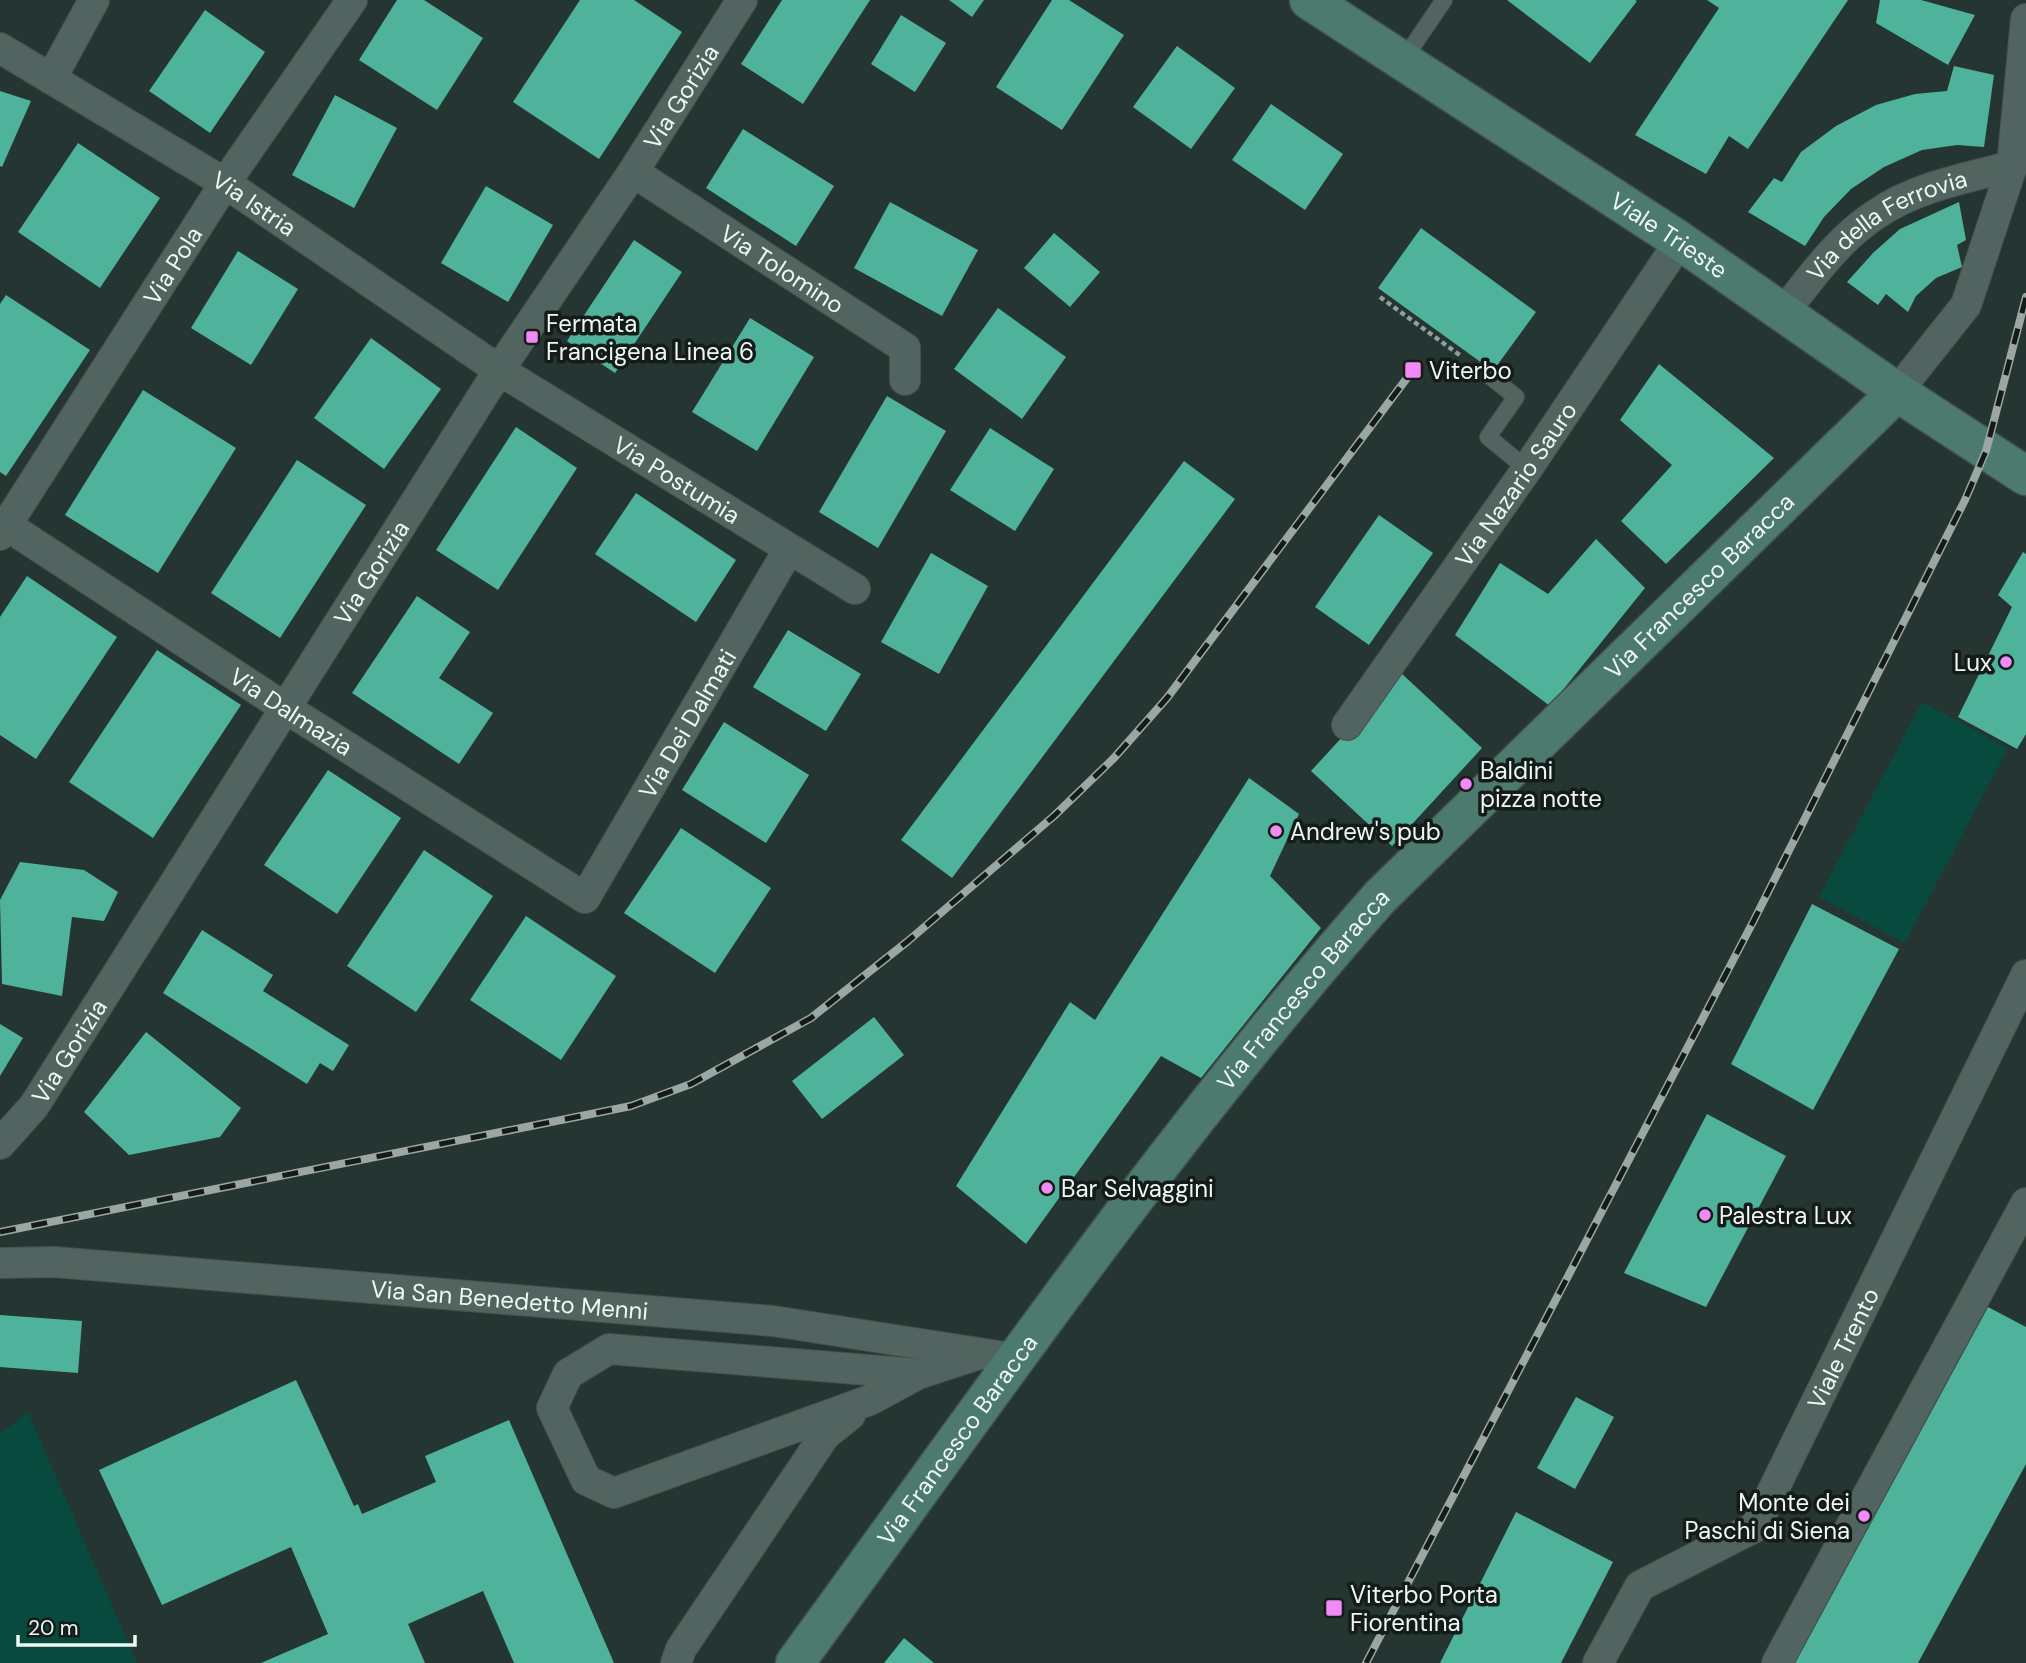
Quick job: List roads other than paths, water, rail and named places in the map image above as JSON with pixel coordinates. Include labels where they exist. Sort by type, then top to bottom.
[{"type":"main road","name":"Viale Trieste","points":[[1309,0],[1404,59],[1680,241],[1897,392],[2009,454],[2026,476]]},
{"type":"main road","name":"Via Francesco Baracca","points":[[795,1663],[1000,1356],[1097,1248],[1317,968],[1380,897],[1897,392]]},
{"type":"street","points":[[51,79],[94,0]]},
{"type":"street","name":"Via Pola","points":[[2,527],[225,183],[352,0]]},
{"type":"street","name":"Via Gorizia","points":[[0,1144],[34,1106],[499,370],[633,172],[733,3]]},
{"type":"street","name":"Via della Ferrovia","points":[[1897,392],[1966,305],[2012,166],[2026,19]]},
{"type":"street","name":"Via Istria","points":[[0,48],[225,183],[499,370]]},
{"type":"street","name":"Via della Ferrovia","points":[[1783,313],[1828,256],[1875,214],[1929,188],[2012,166]]},
{"type":"street","name":"Via Tolomino","points":[[633,172],[905,348],[905,380]]},
{"type":"street","name":"Via Nazario Sauro","points":[[1347,725],[1527,469],[1680,241]]},
{"type":"street","name":"Via Postumia","points":[[499,370],[855,589]]},
{"type":"street","name":"Via Dalmazia","points":[[2,527],[585,898]]},
{"type":"street","name":"Via Dei Dalmati","points":[[585,898],[789,548]]},
{"type":"street","name":"Viale Trento","points":[[1598,1663],[1640,1586],[1755,1527],[2026,975]]},
{"type":"street","points":[[1777,1663],[2026,1203]]},
{"type":"street","name":"Via San Benedetto Menni","points":[[0,1264],[54,1262],[773,1321],[1000,1356]]},
{"type":"street","points":[[918,1374],[609,1349],[568,1374],[552,1408],[586,1480],[614,1493],[870,1400],[918,1374],[1000,1356]]},
{"type":"street","points":[[676,1663],[681,1649],[825,1435],[870,1400]]},
{"type":"lane","points":[[1404,59],[1444,0]]},
{"type":"lane","points":[[1482,370],[1516,397],[1488,437],[1527,469]]},
{"type":"railway","points":[[1366,1663],[1753,922],[1965,500],[1986,451],[2026,297]]},
{"type":"railway","points":[[0,1232],[631,1106],[691,1084],[811,1018],[908,941],[1054,816],[1114,758],[1167,698],[1413,370]]},
{"type":"place","name":"Fermata Francigena Linea 6","points":[[532,337]]},
{"type":"place","name":"Viterbo","points":[[1413,370]]},
{"type":"place","name":"Lux","points":[[2006,662]]},
{"type":"place","name":"Baldini pizza notte","points":[[1466,784]]},
{"type":"place","name":"Andrew's pub","points":[[1276,831]]},
{"type":"place","name":"Bar Selvaggini","points":[[1047,1188]]},
{"type":"place","name":"Palestra Lux","points":[[1705,1215]]},
{"type":"place","name":"Monte dei Paschi di Siena","points":[[1864,1516]]},
{"type":"place","name":"Viterbo Porta Fiorentina","points":[[1334,1608]]}]
